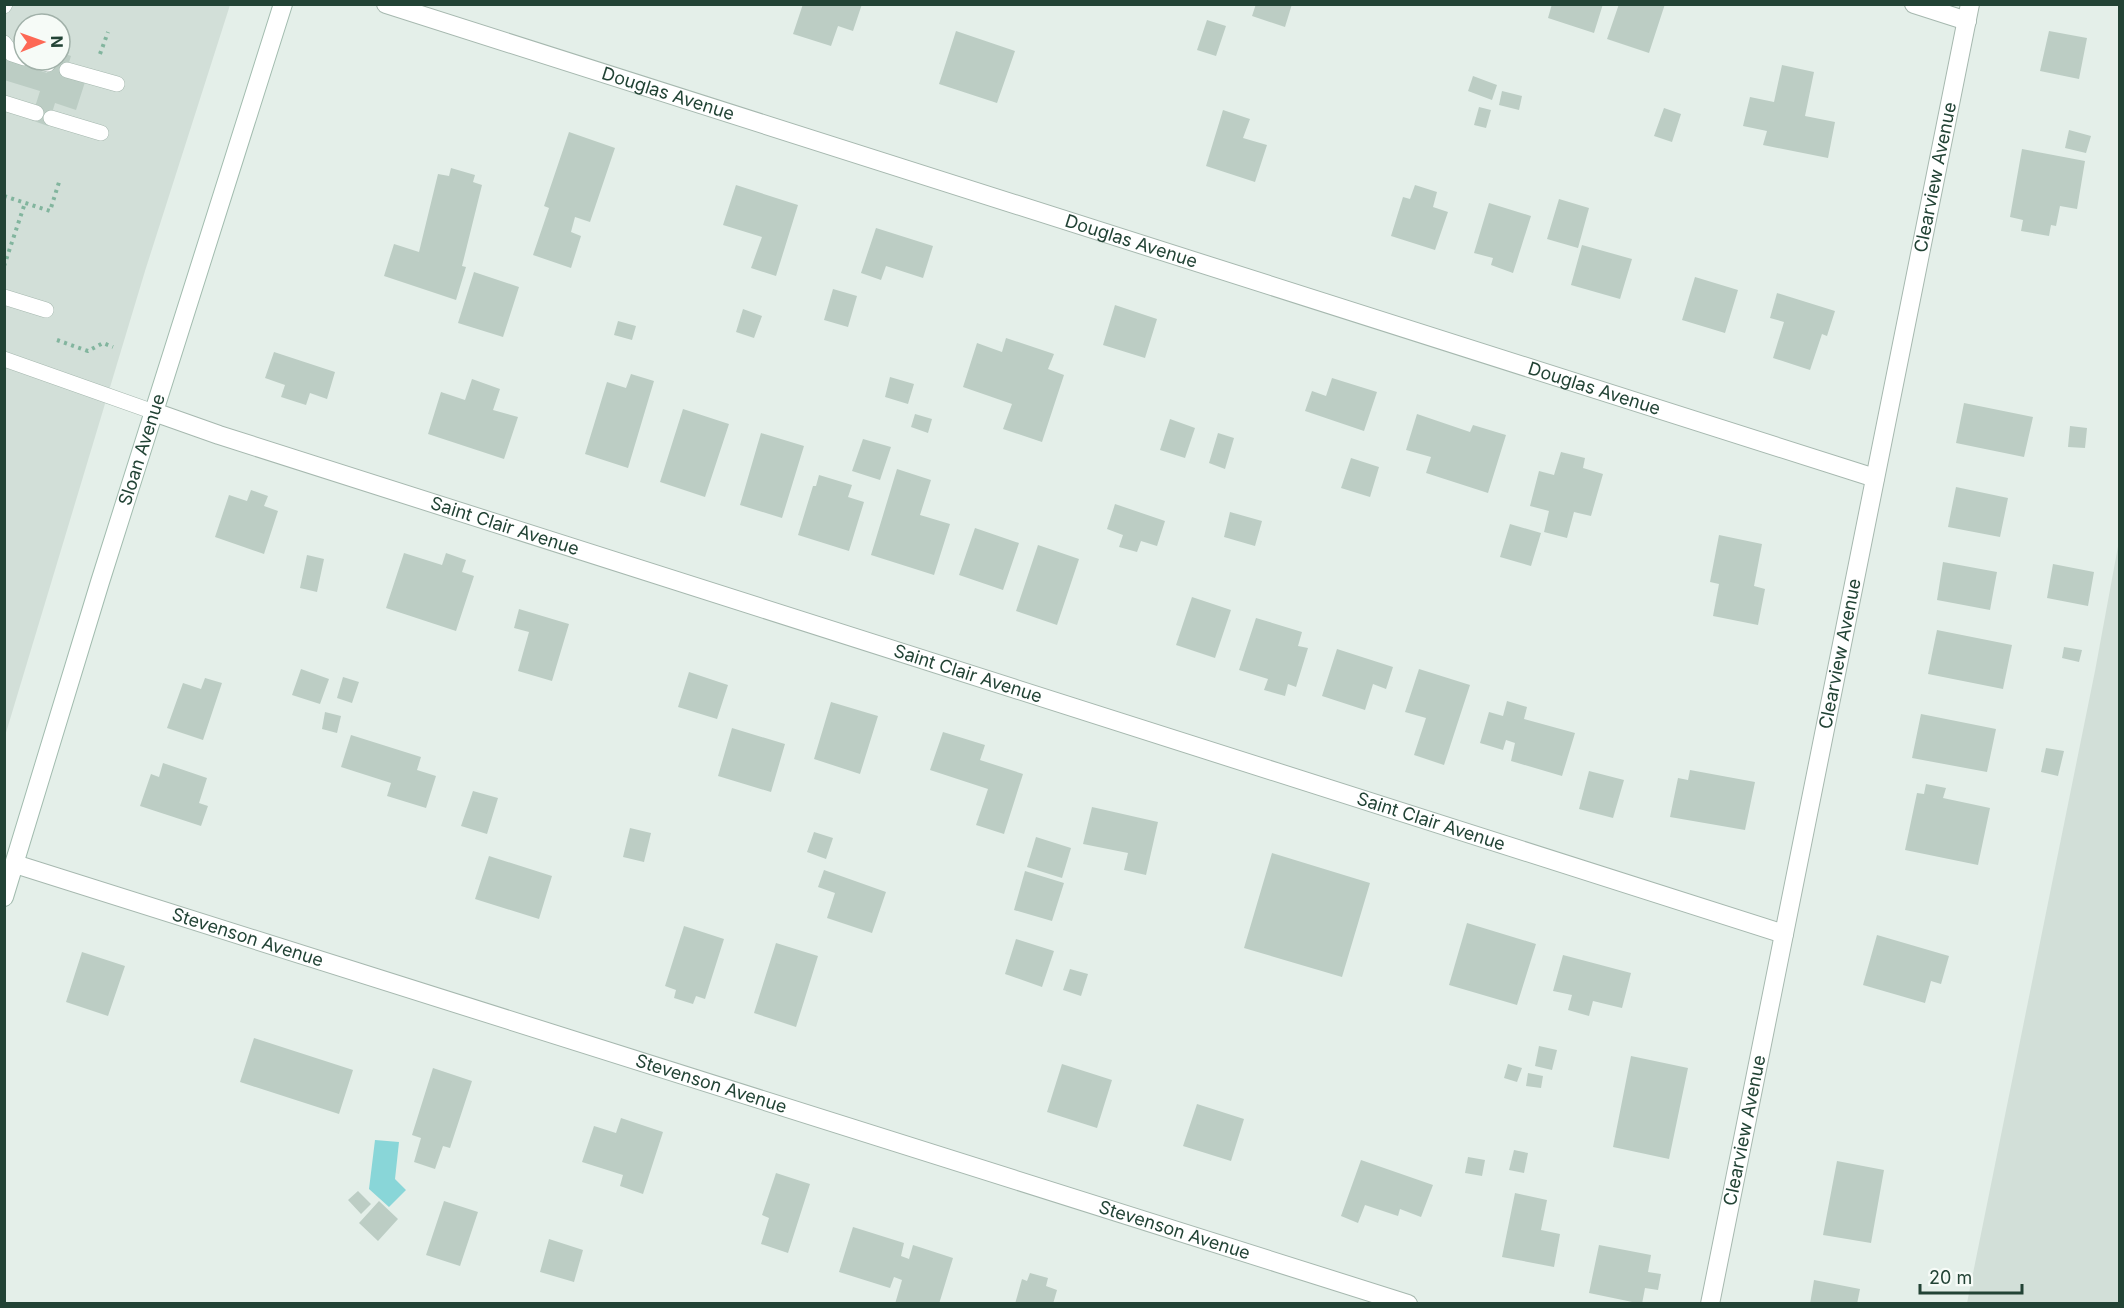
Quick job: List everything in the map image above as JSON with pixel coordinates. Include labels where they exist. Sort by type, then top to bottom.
[{"type":"street","name":"Sloan Avenue","points":[[5,896],[283,4]]},
{"type":"street","name":"Douglas Avenue","points":[[386,4],[1875,478]]},
{"type":"street","points":[[1914,4],[1969,13]]},
{"type":"street","name":"Clearview Avenue","points":[[1710,1304],[1969,13]]},
{"type":"street","name":"Saint Clair Avenue","points":[[154,412],[1784,934]]},
{"type":"street","name":"Stevenson Avenue","points":[[15,864],[1408,1304]]},
{"type":"lane","points":[[72,71],[117,84]]},
{"type":"lane","points":[[4,103],[101,133]]},
{"type":"lane","points":[[4,297],[46,310]]},
{"type":"lane","points":[[4,359],[154,412]]},
{"type":"path","points":[[4,196],[50,211],[60,179]]},
{"type":"path","points":[[4,266],[25,203]]},
{"type":"path","points":[[57,340],[88,351],[103,343],[113,347]]},
{"type":"shaded area","points":[[5,5],[230,5],[145,271],[5,736]]},
{"type":"shaded area","points":[[2119,541],[2119,1303],[1967,1303],[2095,671]]},
{"type":"water","points":[[375,1140],[399,1142],[395,1179],[406,1190],[389,1207],[369,1189]]},
{"type":"building","points":[[803,4],[862,4],[853,31],[838,26],[831,46],[793,34]]},
{"type":"building","points":[[1256,4],[1292,4],[1285,27],[1252,16]]},
{"type":"building","points":[[1552,4],[1603,4],[1594,33],[1548,18]]},
{"type":"building","points":[[1619,4],[1665,4],[1649,53],[1607,39]]},
{"type":"building","points":[[1207,20],[1226,26],[1216,56],[1197,50]]},
{"type":"building","points":[[956,31],[1015,51],[997,103],[939,84]]},
{"type":"building","points":[[2049,31],[2087,38],[2079,79],[2040,71]]},
{"type":"building","points":[[4,59],[12,62],[12,72],[66,72],[65,75],[85,82],[76,110],[55,103],[48,126],[31,120],[40,91],[4,80]]},
{"type":"building","points":[[1782,65],[1814,72],[1805,116],[1835,122],[1828,158],[1763,145],[1767,131],[1743,126],[1750,97],[1774,102]]},
{"type":"building","points":[[1473,76],[1497,85],[1492,100],[1468,91]]},
{"type":"building","points":[[1502,91],[1522,96],[1519,110],[1499,105]]},
{"type":"building","points":[[1479,107],[1491,110],[1486,128],[1474,125]]},
{"type":"building","points":[[1664,108],[1681,114],[1672,142],[1654,136]]},
{"type":"building","points":[[1223,110],[1250,119],[1243,138],[1267,145],[1255,182],[1206,166]]},
{"type":"building","points":[[2069,130],[2091,136],[2086,153],[2065,148]]},
{"type":"building","points":[[569,132],[615,148],[590,222],[575,217],[571,232],[581,236],[571,268],[533,255],[549,208],[544,206]]},
{"type":"building","points":[[2022,149],[2085,161],[2077,209],[2060,206],[2056,226],[2051,225],[2049,236],[2021,231],[2023,220],[2010,217]]},
{"type":"building","points":[[451,168],[475,175],[473,182],[482,185],[462,266],[466,267],[456,300],[384,276],[394,244],[419,252],[438,174],[449,176]]},
{"type":"building","points":[[736,185],[798,205],[776,276],[751,268],[762,237],[723,225]]},
{"type":"building","points":[[1415,185],[1437,192],[1433,207],[1448,212],[1435,250],[1391,236],[1403,197],[1410,199]]},
{"type":"building","points":[[1559,199],[1589,208],[1578,248],[1547,239]]},
{"type":"building","points":[[1489,203],[1531,216],[1513,273],[1491,265],[1493,258],[1474,253]]},
{"type":"building","points":[[876,228],[933,246],[923,278],[886,266],[881,280],[861,273]]},
{"type":"building","points":[[1582,245],[1632,259],[1620,299],[1571,285]]},
{"type":"building","points":[[474,272],[519,287],[503,337],[458,323]]},
{"type":"building","points":[[1695,277],[1738,290],[1725,333],[1682,320]]},
{"type":"building","points":[[833,289],[857,296],[848,327],[824,320]]},
{"type":"building","points":[[1777,293],[1835,311],[1827,336],[1822,334],[1810,370],[1773,358],[1784,322],[1770,318]]},
{"type":"building","points":[[1115,305],[1157,319],[1145,358],[1103,345]]},
{"type":"building","points":[[743,309],[762,316],[754,338],[736,332]]},
{"type":"building","points":[[618,321],[636,326],[632,340],[614,335]]},
{"type":"building","points":[[1006,338],[1054,354],[1048,369],[1064,375],[1042,442],[1003,429],[1012,404],[963,387],[977,343],[1002,352]]},
{"type":"building","points":[[274,352],[335,372],[327,399],[310,393],[306,405],[281,397],[285,385],[265,378]]},
{"type":"building","points":[[631,374],[654,381],[628,468],[585,454],[607,382],[626,388]]},
{"type":"building","points":[[890,377],[914,384],[908,404],[885,397]]},
{"type":"building","points":[[1332,378],[1377,392],[1364,431],[1305,411],[1312,391],[1326,396]]},
{"type":"building","points":[[472,379],[500,389],[493,410],[518,417],[504,459],[428,434],[441,392],[465,400]]},
{"type":"building","points":[[1964,403],[2033,417],[2024,457],[1956,443]]},
{"type":"building","points":[[683,409],[729,424],[705,497],[660,482]]},
{"type":"building","points":[[915,414],[932,419],[928,433],[911,427]]},
{"type":"building","points":[[1417,414],[1470,432],[1473,425],[1506,435],[1488,493],[1426,473],[1431,457],[1406,450]]},
{"type":"building","points":[[1170,419],[1195,428],[1185,458],[1160,450]]},
{"type":"building","points":[[2070,426],[2087,428],[2085,448],[2068,447]]},
{"type":"building","points":[[761,433],[804,446],[782,518],[740,505]]},
{"type":"building","points":[[1218,433],[1234,438],[1225,469],[1209,463]]},
{"type":"building","points":[[863,439],[891,447],[880,480],[852,471]]},
{"type":"building","points":[[1561,452],[1585,458],[1583,468],[1603,474],[1591,516],[1574,512],[1567,538],[1544,532],[1549,511],[1530,506],[1539,471],[1554,475]]},
{"type":"building","points":[[1351,458],[1379,467],[1370,497],[1341,488]]},
{"type":"building","points":[[897,469],[931,480],[920,515],[950,524],[934,575],[871,555]]},
{"type":"building","points":[[819,475],[852,485],[848,497],[864,502],[849,551],[798,535],[813,486],[816,486]]},
{"type":"building","points":[[1956,487],[2008,498],[2000,537],[1948,527]]},
{"type":"building","points":[[251,490],[268,496],[264,506],[278,511],[264,554],[215,537],[229,495],[247,501]]},
{"type":"building","points":[[1115,504],[1165,521],[1157,546],[1141,541],[1137,552],[1119,547],[1123,535],[1107,529]]},
{"type":"building","points":[[1230,512],[1262,521],[1255,546],[1224,537]]},
{"type":"building","points":[[1510,524],[1541,533],[1531,566],[1500,557]]},
{"type":"building","points":[[975,528],[1019,543],[1003,590],[959,575]]},
{"type":"building","points":[[1719,535],[1762,544],[1754,586],[1765,589],[1758,625],[1713,616],[1719,584],[1710,582]]},
{"type":"building","points":[[1038,545],[1079,559],[1057,625],[1016,611]]},
{"type":"building","points":[[404,553],[442,565],[446,553],[466,560],[462,572],[474,576],[456,631],[386,608]]},
{"type":"building","points":[[307,555],[324,559],[317,592],[300,588]]},
{"type":"building","points":[[1943,562],[1997,572],[1990,610],[1937,600]]},
{"type":"building","points":[[2053,564],[2094,572],[2088,606],[2047,598]]},
{"type":"building","points":[[1192,597],[1231,610],[1215,658],[1176,645]]},
{"type":"building","points":[[519,609],[569,624],[552,681],[518,671],[529,632],[514,628]]},
{"type":"building","points":[[1256,618],[1302,632],[1298,646],[1308,648],[1296,687],[1288,684],[1285,696],[1264,690],[1268,679],[1239,670]]},
{"type":"building","points":[[1937,630],[2012,645],[2003,689],[1928,674]]},
{"type":"building","points":[[2064,647],[2082,650],[2079,662],[2062,658]]},
{"type":"building","points":[[1337,649],[1393,667],[1386,689],[1373,684],[1365,710],[1322,696]]},
{"type":"building","points":[[301,669],[329,679],[320,704],[292,695]]},
{"type":"building","points":[[1419,669],[1470,685],[1444,765],[1414,755],[1426,718],[1405,712]]},
{"type":"building","points":[[689,672],[728,685],[717,719],[678,707]]},
{"type":"building","points":[[343,677],[359,682],[352,703],[337,698]]},
{"type":"building","points":[[205,678],[222,683],[203,740],[167,728],[183,683],[201,689]]},
{"type":"building","points":[[1507,701],[1527,707],[1524,719],[1575,733],[1562,776],[1511,761],[1515,743],[1506,740],[1503,750],[1480,743],[1489,712],[1503,716]]},
{"type":"building","points":[[831,702],[878,716],[860,774],[814,759]]},
{"type":"building","points":[[325,712],[341,716],[337,733],[322,729]]},
{"type":"building","points":[[1921,714],[1996,729],[1987,772],[1912,758]]},
{"type":"building","points":[[732,728],[785,744],[771,792],[718,776]]},
{"type":"building","points":[[943,732],[985,745],[980,760],[1023,774],[1004,834],[976,825],[988,789],[930,770]]},
{"type":"building","points":[[351,735],[421,757],[417,770],[436,776],[426,808],[387,796],[391,783],[341,767]]},
{"type":"building","points":[[2046,748],[2064,751],[2058,776],[2041,772]]},
{"type":"building","points":[[163,763],[207,778],[199,803],[208,806],[201,826],[140,806],[151,774],[159,777]]},
{"type":"building","points":[[1690,770],[1755,782],[1745,830],[1670,817],[1678,778],[1688,780]]},
{"type":"building","points":[[1589,771],[1624,780],[1613,818],[1579,809]]},
{"type":"building","points":[[1926,784],[1946,788],[1943,798],[1990,808],[1978,865],[1905,850],[1917,793],[1924,794]]},
{"type":"building","points":[[473,791],[498,798],[487,834],[461,826]]},
{"type":"building","points":[[1092,807],[1158,822],[1146,875],[1124,870],[1128,853],[1083,844]]},
{"type":"building","points":[[630,828],[651,833],[644,862],[623,857]]},
{"type":"building","points":[[814,832],[833,838],[826,859],[807,852]]},
{"type":"building","points":[[1036,837],[1071,848],[1062,878],[1027,867]]},
{"type":"building","points":[[1272,853],[1370,883],[1342,977],[1244,948]]},
{"type":"building","points":[[489,856],[552,876],[539,919],[475,899]]},
{"type":"building","points":[[824,870],[886,892],[872,933],[827,918],[835,893],[818,887]]},
{"type":"building","points":[[1025,871],[1064,883],[1052,921],[1014,910]]},
{"type":"building","points":[[1467,923],[1536,944],[1517,1005],[1449,985]]},
{"type":"building","points":[[684,926],[724,939],[705,999],[696,996],[693,1004],[674,998],[676,990],[665,986]]},
{"type":"building","points":[[1877,935],[1949,956],[1941,984],[1931,981],[1925,1003],[1863,985]]},
{"type":"building","points":[[1016,939],[1054,951],[1042,987],[1005,974]]},
{"type":"building","points":[[776,943],[818,956],[796,1027],[754,1013]]},
{"type":"building","points":[[82,952],[125,966],[108,1016],[66,1002]]},
{"type":"building","points":[[1563,955],[1631,973],[1622,1008],[1593,1001],[1589,1016],[1568,1010],[1572,995],[1553,991]]},
{"type":"building","points":[[1070,969],[1088,974],[1081,996],[1063,990]]},
{"type":"building","points":[[254,1038],[353,1070],[339,1114],[240,1082]]},
{"type":"building","points":[[1539,1046],[1557,1050],[1552,1070],[1535,1066]]},
{"type":"building","points":[[1631,1056],[1688,1068],[1669,1159],[1613,1147]]},
{"type":"building","points":[[1062,1064],[1112,1080],[1097,1128],[1047,1112]]},
{"type":"building","points":[[1508,1064],[1522,1068],[1517,1082],[1504,1078]]},
{"type":"building","points":[[433,1068],[472,1081],[450,1148],[443,1146],[435,1169],[414,1162],[421,1138],[412,1135]]},
{"type":"building","points":[[1528,1073],[1543,1076],[1541,1088],[1526,1086]]},
{"type":"building","points":[[1197,1104],[1244,1119],[1231,1161],[1183,1146]]},
{"type":"building","points":[[621,1118],[663,1132],[643,1194],[620,1186],[623,1175],[582,1162],[594,1126],[616,1133]]},
{"type":"building","points":[[1514,1150],[1528,1153],[1524,1173],[1509,1170]]},
{"type":"building","points":[[1468,1157],[1485,1160],[1482,1176],[1465,1173]]},
{"type":"building","points":[[1361,1160],[1433,1185],[1421,1217],[1400,1209],[1398,1216],[1365,1205],[1358,1223],[1341,1216]]},
{"type":"building","points":[[1837,1161],[1884,1170],[1871,1243],[1823,1235]]},
{"type":"building","points":[[776,1173],[810,1184],[788,1253],[761,1244],[769,1218],[762,1215]]},
{"type":"building","points":[[358,1191],[371,1204],[361,1214],[348,1200]]},
{"type":"building","points":[[1515,1193],[1547,1200],[1541,1230],[1560,1234],[1554,1267],[1502,1257]]},
{"type":"building","points":[[379,1201],[398,1219],[378,1241],[359,1223]]},
{"type":"building","points":[[444,1201],[478,1212],[460,1266],[426,1255]]},
{"type":"building","points":[[853,1227],[904,1243],[901,1256],[909,1259],[913,1245],[953,1258],[939,1304],[895,1304],[902,1280],[894,1277],[890,1288],[839,1272]]},
{"type":"building","points":[[549,1239],[583,1250],[574,1282],[540,1272]]},
{"type":"building","points":[[1599,1245],[1651,1255],[1648,1272],[1661,1274],[1658,1290],[1645,1288],[1642,1304],[1589,1293]]},
{"type":"building","points":[[1030,1273],[1048,1278],[1046,1286],[1057,1290],[1053,1304],[1015,1304],[1022,1279],[1027,1281]]},
{"type":"building","points":[[1814,1280],[1860,1289],[1857,1304],[1810,1304]]}]
